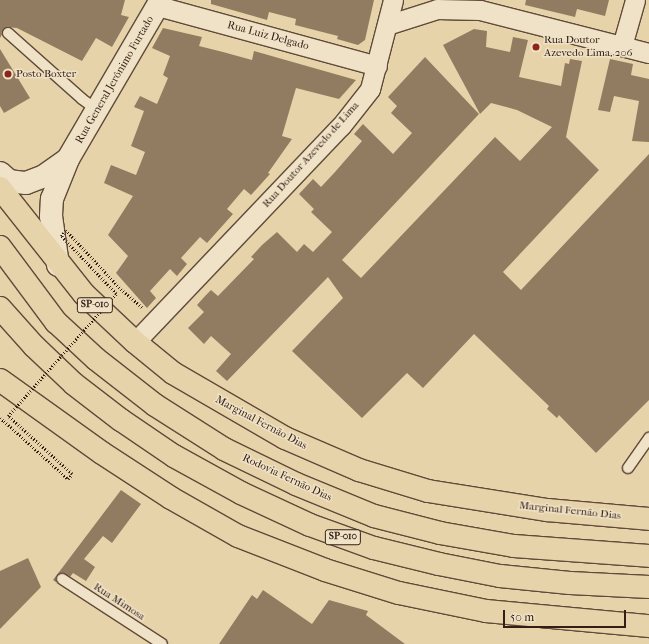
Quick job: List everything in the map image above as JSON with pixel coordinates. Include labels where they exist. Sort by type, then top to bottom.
[{"type":"highway","name":"Marginal Fernão Dias","points":[[0,188],[58,265],[84,294],[135,342],[173,373],[224,404],[285,438],[359,470],[428,491],[547,510],[649,519]]},
{"type":"highway","name":"Rodovia Fernão Dias","points":[[0,247],[56,322],[96,359],[156,405],[224,449],[296,484],[374,516],[440,533],[514,546],[597,554],[649,556]]},
{"type":"highway","name":"SP-010","points":[[0,308],[34,346],[74,384],[121,420],[174,456],[241,493],[310,525],[374,548],[439,564],[500,576],[570,583],[649,587]]},
{"type":"highway","points":[[0,380],[102,453],[171,498],[238,536],[325,570],[399,593],[486,611],[649,626]]},
{"type":"main road","name":"Rua General Jerônimo Furtado","points":[[58,265],[51,216],[52,199],[68,159],[159,3]]},
{"type":"main road","name":"Rua General Jerônimo Furtado","points":[[0,173],[9,181],[26,183],[44,176],[68,159]]},
{"type":"street","name":"Rua Doutor Azevedo de Lima","points":[[135,342],[341,126],[370,89],[393,0]]},
{"type":"street","points":[[622,46],[635,0]]},
{"type":"street","name":"Rua Luiz Delgado","points":[[159,3],[377,66]]},
{"type":"street","points":[[387,25],[419,13],[451,7],[494,13],[649,53]]},
{"type":"lane","points":[[8,33],[82,99],[97,110]]},
{"type":"lane","points":[[628,468],[649,438]]},
{"type":"lane","name":"Rua Mimosa","points":[[62,579],[162,644]]},
{"type":"path","points":[[0,418],[68,479],[72,474],[8,416],[116,294],[61,236],[66,230],[121,288],[156,319]]},
{"type":"building","points":[[0,0],[125,0],[121,15],[129,17],[112,47],[96,38],[82,61],[17,28],[6,27],[0,38]]},
{"type":"building","points":[[211,0],[374,0],[365,40],[358,45],[337,39],[338,36],[295,25],[296,19],[269,12],[267,20],[211,4]]},
{"type":"building","points":[[526,0],[609,0],[605,16],[577,9],[575,17],[525,5]]},
{"type":"building","points":[[163,28],[202,37],[199,46],[252,60],[254,51],[356,80],[339,99],[296,88],[282,136],[292,139],[268,173],[270,174],[251,195],[244,189],[227,209],[233,214],[207,243],[200,237],[181,258],[187,264],[177,276],[170,269],[150,291],[156,298],[147,308],[116,273],[128,256],[108,235],[133,196],[104,183],[111,165],[136,175],[145,152],[131,146],[144,111],[134,107],[140,96],[157,104],[168,78],[163,75],[170,56],[152,48]]},
{"type":"building","points":[[474,29],[487,31],[486,47],[510,52],[513,37],[528,40],[519,77],[561,86],[565,63],[569,64],[570,59],[582,61],[566,137],[599,170],[503,272],[521,290],[649,154],[649,400],[596,453],[559,415],[557,418],[547,409],[549,406],[474,334],[423,388],[407,373],[362,418],[292,351],[343,298],[328,277],[227,381],[216,371],[231,354],[211,336],[204,344],[188,328],[204,312],[197,305],[206,295],[211,290],[218,296],[254,259],[251,257],[262,245],[277,232],[297,252],[304,244],[313,252],[332,232],[311,212],[314,209],[299,194],[313,179],[321,187],[335,172],[362,141],[354,134],[363,124],[393,154],[412,133],[391,113],[397,106],[388,97],[425,57],[479,114],[342,260],[361,278],[495,137],[520,161],[552,127],[517,110],[491,103],[480,114],[443,45]]},
{"type":"building","name":"Posto Boxter","points":[[0,49],[30,98],[4,113],[0,106]]},
{"type":"building","points":[[610,59],[633,64],[631,75],[649,79],[649,142],[632,141],[639,101],[614,96],[610,112],[598,110]]},
{"type":"building","points":[[121,490],[141,504],[112,543],[103,536],[84,559],[95,567],[86,581],[73,573],[70,577],[62,573],[56,576]]},
{"type":"building","points":[[28,558],[41,587],[0,629],[0,571]]},
{"type":"building","points":[[263,590],[312,624],[329,600],[368,611],[366,615],[405,644],[219,644],[252,595],[257,599]]},
{"type":"place","name":"Rua Doutor Azevedo Lima, 206","points":[[536,47]]},
{"type":"place","name":"Posto Boxter","points":[[8,74]]}]
